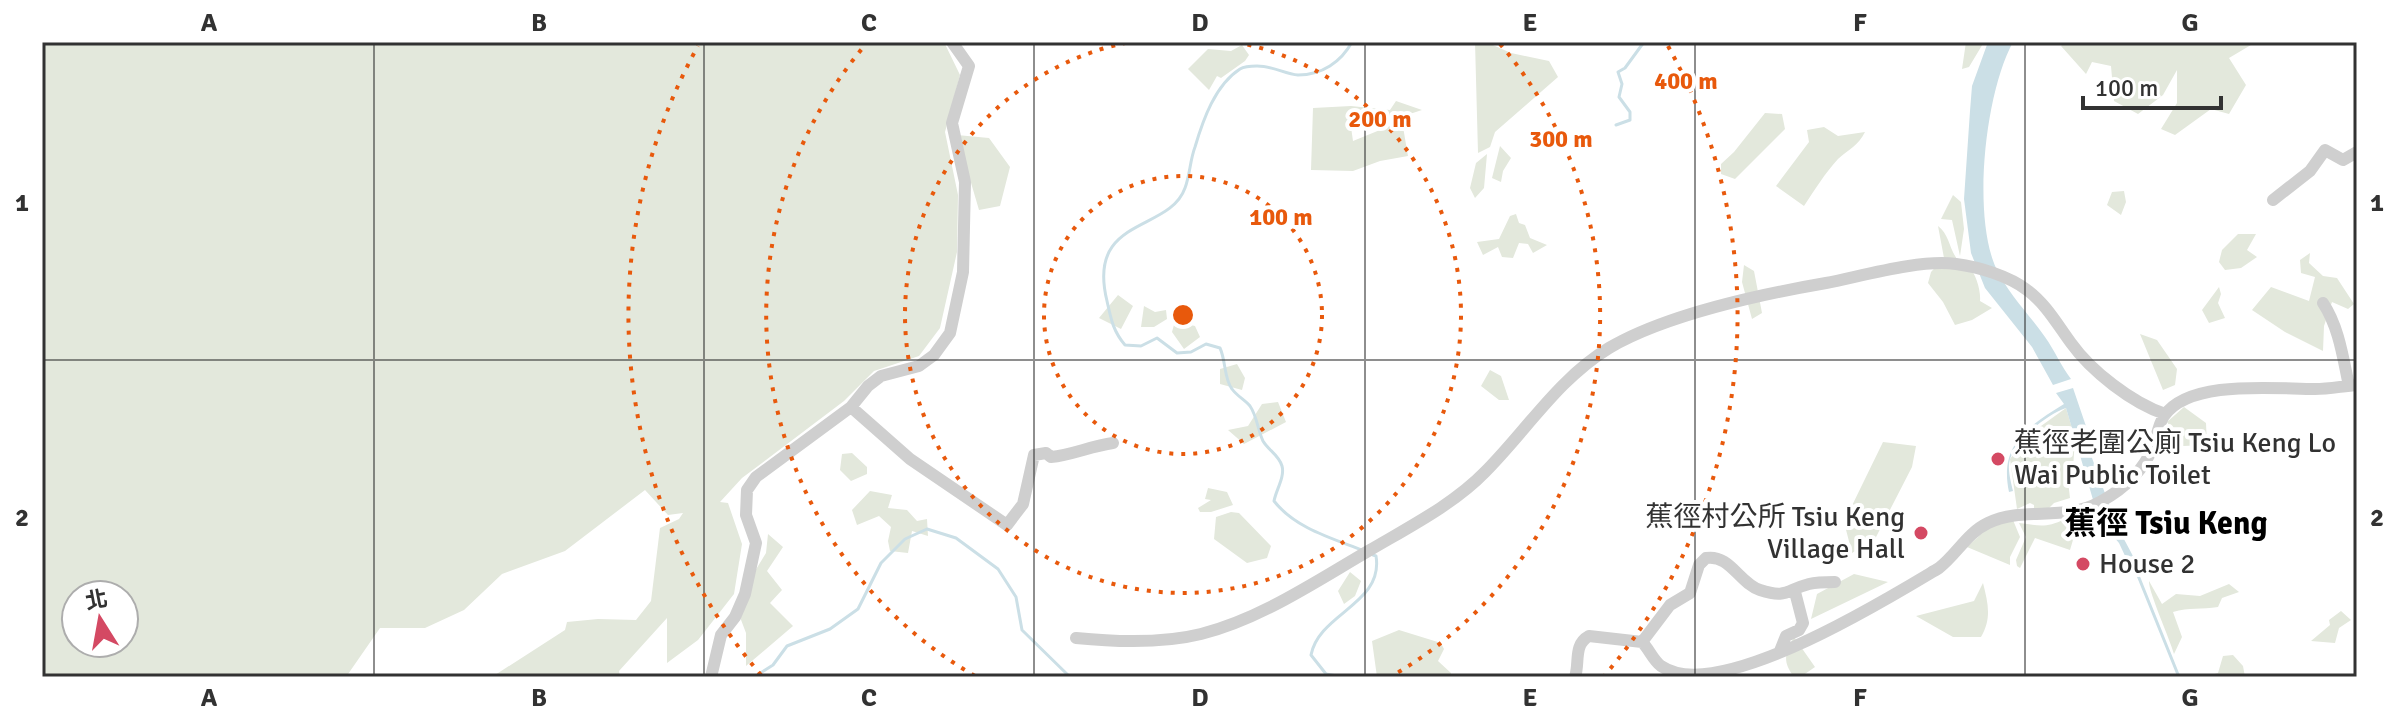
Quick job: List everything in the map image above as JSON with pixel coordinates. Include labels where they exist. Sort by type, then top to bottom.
[{"type":"street","points":[[711,677],[721,635],[735,617],[745,594],[756,543],[746,515],[747,490],[756,477],[851,407],[881,376],[919,366],[934,355],[950,333],[963,272],[965,182],[952,123],[969,66],[952,42]]},
{"type":"street","points":[[2273,200],[2310,171],[2325,150],[2343,160],[2357,152]]},
{"type":"street","points":[[1076,638],[1110,642],[1165,639],[1200,634],[1227,625],[1380,544],[1483,475],[1567,380],[1609,348],[1648,330],[1735,303],[1894,270],[1956,264],[2009,279],[2024,287],[2046,307],[2088,365],[2141,405],[2165,414]]},
{"type":"street","points":[[1575,677],[1578,648],[1581,641],[1589,636],[1642,642],[1662,667],[1675,671],[1701,675],[1734,670],[1864,612],[1939,568],[1985,524],[2007,517],[2074,512],[2091,507],[2129,481],[2152,448],[2165,414],[2180,402],[2208,393],[2252,388],[2317,389],[2353,385],[2338,337],[2323,303]]},
{"type":"street","points":[[851,407],[910,459],[1007,525],[1023,504],[1034,455],[1065,455],[1090,446],[1113,443]]},
{"type":"street","points":[[1642,642],[1670,605],[1690,593],[1699,565],[1706,558],[1719,557],[1750,586],[1762,590],[1788,594],[1812,584],[1835,582]]},
{"type":"street","points":[[1780,651],[1786,636],[1799,630],[1803,623],[1795,592]]},
{"type":"shaded area","points":[[42,42],[944,42],[960,75],[945,132],[958,195],[957,252],[940,328],[919,356],[874,371],[844,401],[742,478],[720,502],[728,503],[742,544],[734,594],[698,640],[667,663],[667,618],[619,671],[620,677],[495,675],[565,630],[567,622],[636,620],[651,601],[660,528],[679,519],[683,513],[668,515],[645,490],[565,551],[502,574],[464,610],[425,628],[380,628],[346,677],[42,677]]},
{"type":"shaded area","points":[[1475,42],[1486,42],[1511,53],[1549,61],[1558,77],[1495,132],[1490,147],[1478,153]]},
{"type":"shaded area","points":[[1966,42],[1984,42],[1969,67],[1962,69]]},
{"type":"shaded area","points":[[1988,42],[2013,42],[1995,91],[1985,154],[1983,187],[1989,245],[2001,278],[2045,337],[2071,379],[2053,385],[2032,347],[1985,288],[1971,253],[1964,199],[1972,86]]},
{"type":"shaded area","points":[[2065,42],[2256,42],[2229,58],[2246,85],[2229,114],[2211,109],[2175,135],[2161,129],[2177,103],[2177,70],[2163,95],[2138,114],[2114,101],[2111,66],[2092,62],[2086,74],[2061,46]]},
{"type":"shaded area","points":[[1242,45],[1249,55],[1245,61],[1221,78],[1217,76],[1209,90],[1188,69],[1208,49],[1231,51]]},
{"type":"shaded area","points":[[1396,101],[1422,110],[1376,125],[1350,120],[1353,141],[1402,121],[1408,156],[1380,161],[1353,171],[1311,170],[1313,108],[1351,106],[1390,110]]},
{"type":"shaded area","points":[[1765,113],[1782,114],[1785,129],[1735,179],[1721,174],[1721,164]]},
{"type":"shaded area","points":[[1824,127],[1838,136],[1865,132],[1833,164],[1804,206],[1776,186],[1809,142],[1807,130]]},
{"type":"shaded area","points":[[957,135],[989,138],[1010,167],[1000,206],[979,210]]},
{"type":"shaded area","points":[[1500,146],[1511,158],[1501,182],[1492,178]]},
{"type":"shaded area","points":[[1487,154],[1484,188],[1475,198],[1470,188],[1476,163]]},
{"type":"shaded area","points":[[2124,191],[2126,202],[2121,215],[2107,205],[2112,192]]},
{"type":"shaded area","points":[[1953,195],[1961,202],[1964,229],[1960,256],[1952,220],[1941,219]]},
{"type":"shaded area","points":[[1516,214],[1530,238],[1547,245],[1533,253],[1528,244],[1519,243],[1513,258],[1502,257],[1498,247],[1483,255],[1477,242],[1499,239],[1510,216]]},
{"type":"shaded area","points":[[1938,226],[1957,259],[1973,273],[1979,287],[1980,301],[1992,308],[1972,320],[1955,325],[1928,283],[1931,272],[1944,258]]},
{"type":"shaded area","points":[[2238,234],[2256,234],[2247,250],[2257,257],[2241,268],[2225,270],[2219,262],[2222,250]]},
{"type":"shaded area","points":[[2310,253],[2309,263],[2323,276],[2337,278],[2354,304],[2348,309],[2332,302],[2324,326],[2323,351],[2285,332],[2252,310],[2271,287],[2309,301],[2315,277],[2301,273],[2300,260]]},
{"type":"shaded area","points":[[1744,265],[1754,271],[1762,313],[1752,319],[1742,282]]},
{"type":"shaded area","points":[[2219,287],[2221,294],[2218,303],[2225,318],[2209,323],[2202,310]]},
{"type":"shaded area","points":[[1118,295],[1133,306],[1121,329],[1099,318]]},
{"type":"shaded area","points":[[1144,306],[1155,312],[1166,310],[1167,319],[1154,327],[1141,327]]},
{"type":"shaded area","points":[[1175,321],[1195,326],[1200,337],[1184,349],[1172,332]]},
{"type":"shaded area","points":[[2140,334],[2157,340],[2177,369],[2175,385],[2163,390]]},
{"type":"shaded area","points":[[1237,364],[1245,378],[1242,390],[1220,384],[1220,369]]},
{"type":"shaded area","points":[[1490,370],[1501,376],[1509,400],[1499,400],[1481,386]]},
{"type":"shaded area","points":[[2073,388],[2089,435],[2092,458],[2117,526],[2142,573],[2134,575],[2119,543],[2099,520],[2066,408],[2033,429],[2014,451],[2009,467],[2013,491],[2009,492],[2008,462],[2012,450],[2038,421],[2064,404],[2056,393]]},
{"type":"shaded area","points":[[1278,402],[1286,422],[1244,444],[1228,430],[1248,426],[1262,404]]},
{"type":"shaded area","points":[[2184,407],[2206,423],[2207,445],[2183,446],[2167,422]]},
{"type":"shaded area","points":[[2066,408],[2075,438],[2073,469],[2067,473],[2070,498],[2054,503],[2048,509],[2034,509],[2030,503],[2017,509],[2010,459],[2027,436]]},
{"type":"shaded area","points":[[1883,442],[1916,446],[1912,467],[1875,539],[1852,553],[1844,522]]},
{"type":"shaded area","points":[[852,453],[867,467],[867,474],[851,481],[840,470],[842,454]]},
{"type":"shaded area","points":[[1208,488],[1227,492],[1233,505],[1200,512],[1198,508],[1211,500],[1205,499]]},
{"type":"shaded area","points":[[870,491],[892,495],[888,508],[907,510],[917,521],[927,519],[928,536],[912,531],[908,553],[890,551],[888,541],[891,527],[879,516],[857,525],[852,510]]},
{"type":"shaded area","points":[[1239,513],[1271,546],[1267,558],[1247,563],[1214,539],[1216,517]]},
{"type":"shaded area","points":[[2065,519],[2078,523],[2070,550],[2035,538],[2020,568],[2017,566],[2016,560],[2026,537],[2019,523],[2046,525]]},
{"type":"shaded area","points":[[2013,520],[2020,537],[2010,557],[2010,565],[1967,547],[1988,528]]},
{"type":"shaded area","points":[[768,534],[783,547],[767,571],[782,590],[770,603],[793,626],[746,666],[746,633],[735,604],[766,553]]},
{"type":"shaded area","points":[[1350,572],[1361,581],[1355,596],[1344,604],[1338,591]]},
{"type":"shaded area","points":[[1854,574],[1888,582],[1811,619],[1817,594]]},
{"type":"shaded area","points":[[2149,581],[2162,604],[2176,594],[2200,596],[2229,584],[2239,592],[2222,598],[2218,607],[2173,612],[2182,637],[2174,654]]},
{"type":"shaded area","points":[[1983,583],[1988,617],[1981,637],[1953,637],[1916,616],[1974,601]]},
{"type":"shaded area","points":[[2341,611],[2351,620],[2339,628],[2335,643],[2311,641],[2330,625],[2329,620]]},
{"type":"shaded area","points":[[1399,630],[1441,643],[1444,649],[1438,661],[1451,673],[1451,677],[1377,677],[1372,641]]},
{"type":"shaded area","points":[[1794,637],[1815,667],[1802,676],[1794,677],[1786,657]]},
{"type":"shaded area","points":[[2233,655],[2243,666],[2245,677],[2204,677],[2218,673],[2223,656]]},
{"type":"waterway","points":[[1352,42],[1342,56],[1315,73],[1298,75],[1253,66],[1242,68],[1231,76],[1206,115],[1185,188],[1176,202],[1163,213],[1118,240],[1108,254],[1104,274],[1111,319],[1125,345],[1141,346],[1157,338],[1177,353],[1191,352],[1206,344],[1220,348],[1229,385],[1250,406],[1263,441],[1282,466],[1274,501],[1303,525],[1362,550]]},
{"type":"waterway","points":[[1616,125],[1630,120],[1630,112],[1619,97],[1622,84],[1618,72],[1625,68],[1644,42]]},
{"type":"waterway","points":[[754,677],[773,665],[787,646],[830,629],[858,609],[881,563],[905,539],[927,529],[956,538],[998,569],[1016,597],[1022,630],[1070,677]]},
{"type":"waterway","points":[[1342,677],[1326,674],[1311,655],[1316,641],[1326,629],[1370,586],[1376,572],[1376,556],[1373,555]]},
{"type":"waterway","points":[[2137,573],[2179,677]]},
{"type":"place","name":"蕉徑老圍公廁 Tsiu Keng Lo Wai Public Toilet","points":[[1998,459]]},
{"type":"place","name":"蕉徑村公所 Tsiu Keng Village Hall","points":[[1921,533]]},
{"type":"place","name":"House 2","points":[[2083,564]]},
{"type":"district","name":"蕉徑 Tsiu Keng","points":[[2166,523]]}]
